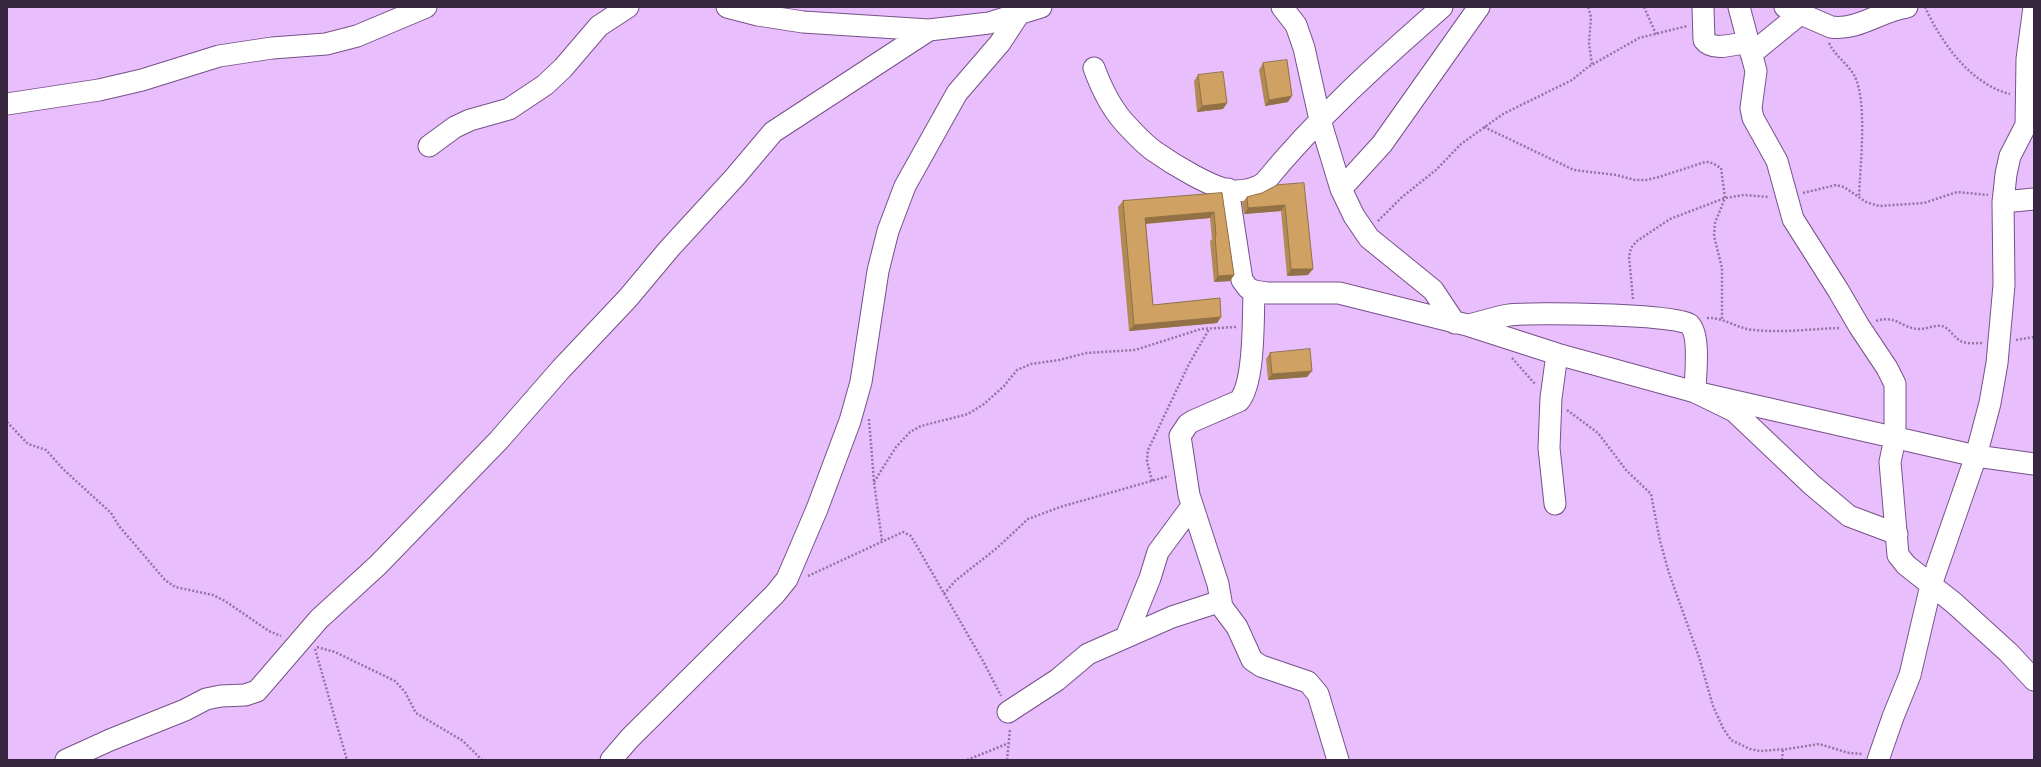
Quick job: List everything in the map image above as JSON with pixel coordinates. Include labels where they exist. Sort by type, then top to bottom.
[{"type":"street","points":[[7,104],[99,90],[142,80],[219,56],[272,48],[326,44],[357,36],[426,7]]},
{"type":"street","points":[[428,146],[465,123],[509,109],[545,85],[563,68],[599,26],[628,7]]},
{"type":"street","points":[[728,7],[758,15],[803,22],[930,30],[989,23],[1041,7]]},
{"type":"street","points":[[1282,7],[1296,25],[1304,48],[1320,120],[1341,189],[1354,216],[1381,248],[1434,290],[1461,324]]},
{"type":"street","points":[[1094,68],[1110,102],[1122,120],[1153,150],[1212,185],[1234,191],[1248,190],[1256,188],[1264,183],[1320,120],[1348,92],[1442,7]]},
{"type":"street","points":[[1341,189],[1382,144],[1479,7]]},
{"type":"street","points":[[1739,7],[1756,71],[1751,108],[1753,118],[1777,161],[1793,219],[1859,326],[1887,368],[1895,384],[1895,438],[1890,462],[1898,555],[1901,560],[2009,653],[2034,680]]},
{"type":"street","points":[[1703,15],[1704,40],[1710,46],[1750,48],[1809,15],[1838,28],[1853,25],[1907,7]]},
{"type":"street","points":[[1879,758],[1910,675],[1931,585],[1976,456],[1990,403],[1998,363],[1998,343],[2004,272],[2003,200],[2006,174],[2010,156],[2026,124],[2030,56],[2030,8]]},
{"type":"street","points":[[611,760],[630,738],[775,594],[787,579],[817,509],[850,421],[861,382],[878,271],[888,231],[905,186],[956,93],[1000,43],[1019,14]]},
{"type":"street","points":[[66,760],[110,740],[185,710],[206,699],[221,696],[245,695],[256,691],[320,619],[401,542],[499,440],[561,369],[628,298],[669,249],[735,177],[773,132],[930,30]]},
{"type":"street","points":[[1228,189],[1242,280],[1248,288],[1254,291],[1267,293],[1339,294],[1461,324],[1557,354],[1695,392],[1976,456],[2034,464]]},
{"type":"street","points":[[2003,200],[2034,199]]},
{"type":"street","points":[[1254,291],[1248,381],[1243,397],[1239,401],[1188,424],[1180,436],[1185,471],[1192,506],[1218,584],[1222,607],[1237,627],[1252,660],[1261,666],[1300,678],[1313,686],[1318,694],[1338,760]]},
{"type":"street","points":[[1461,324],[1510,315],[1539,314],[1636,316],[1684,321],[1693,329],[1696,338],[1695,392]]},
{"type":"street","points":[[1555,504],[1549,448],[1551,398],[1557,354]]},
{"type":"street","points":[[1695,392],[1734,412],[1807,480],[1849,516],[1897,534]]},
{"type":"street","points":[[1126,637],[1150,578],[1158,552],[1192,506]]},
{"type":"street","points":[[1008,712],[1057,680],[1088,654],[1172,617],[1221,601]]},
{"type":"path","points":[[1588,7],[1591,16],[1589,43],[1592,65]]},
{"type":"path","points":[[1644,7],[1656,34]]},
{"type":"path","points":[[1925,7],[1934,27],[1948,46],[1980,79],[2002,92],[2027,96]]},
{"type":"path","points":[[1366,232],[1401,198],[1436,170],[1461,144],[1484,127],[1528,100],[1572,80],[1592,65],[1639,38],[1656,34],[1703,15]]},
{"type":"path","points":[[1809,15],[1833,52],[1854,75],[1860,96],[1861,123],[1858,197]]},
{"type":"path","points":[[1484,127],[1574,170],[1616,175],[1635,180],[1653,179],[1705,162],[1710,162],[1720,168],[1725,198],[1715,223],[1714,236],[1722,268],[1722,320]]},
{"type":"path","points":[[1636,316],[1629,257],[1631,248],[1637,241],[1670,219],[1725,198],[1744,195],[1786,197],[1836,185],[1844,187],[1866,202],[1879,206],[1924,203],[1957,192],[1974,193],[2003,200]]},
{"type":"path","points":[[1684,321],[1713,318],[1752,330],[1774,332],[1859,326],[1884,318],[1893,319],[1918,329],[1940,326],[1965,343],[1998,343]]},
{"type":"path","points":[[874,482],[896,447],[910,432],[921,426],[968,414],[984,404],[1004,386],[1017,370],[1031,364],[1059,360],[1086,353],[1135,350],[1201,329],[1252,326]]},
{"type":"path","points":[[1152,481],[1147,461],[1148,450],[1188,366],[1210,328]]},
{"type":"path","points":[[1510,356],[1532,381],[1551,398],[1598,433],[1626,470],[1650,494],[1660,541],[1669,573],[1699,657],[1712,706],[1723,728],[1732,740],[1750,749],[1760,751],[1819,744],[1849,753],[1879,758]]},
{"type":"path","points":[[869,413],[874,464],[874,482],[882,541]]},
{"type":"path","points":[[7,422],[28,444],[46,450],[111,513],[119,526],[165,580],[175,587],[213,595],[226,601],[269,631],[299,642]]},
{"type":"path","points":[[944,594],[956,581],[997,548],[1028,519],[1060,507],[1185,471]]},
{"type":"path","points":[[805,578],[903,532],[911,536],[983,661],[1008,712],[1010,720],[1007,760]]},
{"type":"path","points":[[347,760],[314,646],[335,652],[396,681],[405,692],[416,713],[463,741],[482,760]]},
{"type":"path","points":[[967,760],[1009,743]]},
{"type":"path","points":[[1782,760],[1783,749]]},
{"type":"building","points":[[1287,60],[1292,96],[1269,100],[1263,63]]},
{"type":"building","points":[[1223,72],[1227,103],[1202,106],[1198,75]]},
{"type":"building","points":[[1304,183],[1313,269],[1291,269],[1285,205],[1248,208],[1247,197],[1262,193],[1277,185]]},
{"type":"building","points":[[1222,193],[1234,275],[1218,276],[1214,212],[1145,218],[1153,305],[1220,298],[1221,317],[1134,325],[1123,201]]},
{"type":"building","points":[[1310,349],[1312,371],[1272,374],[1270,353]]}]
